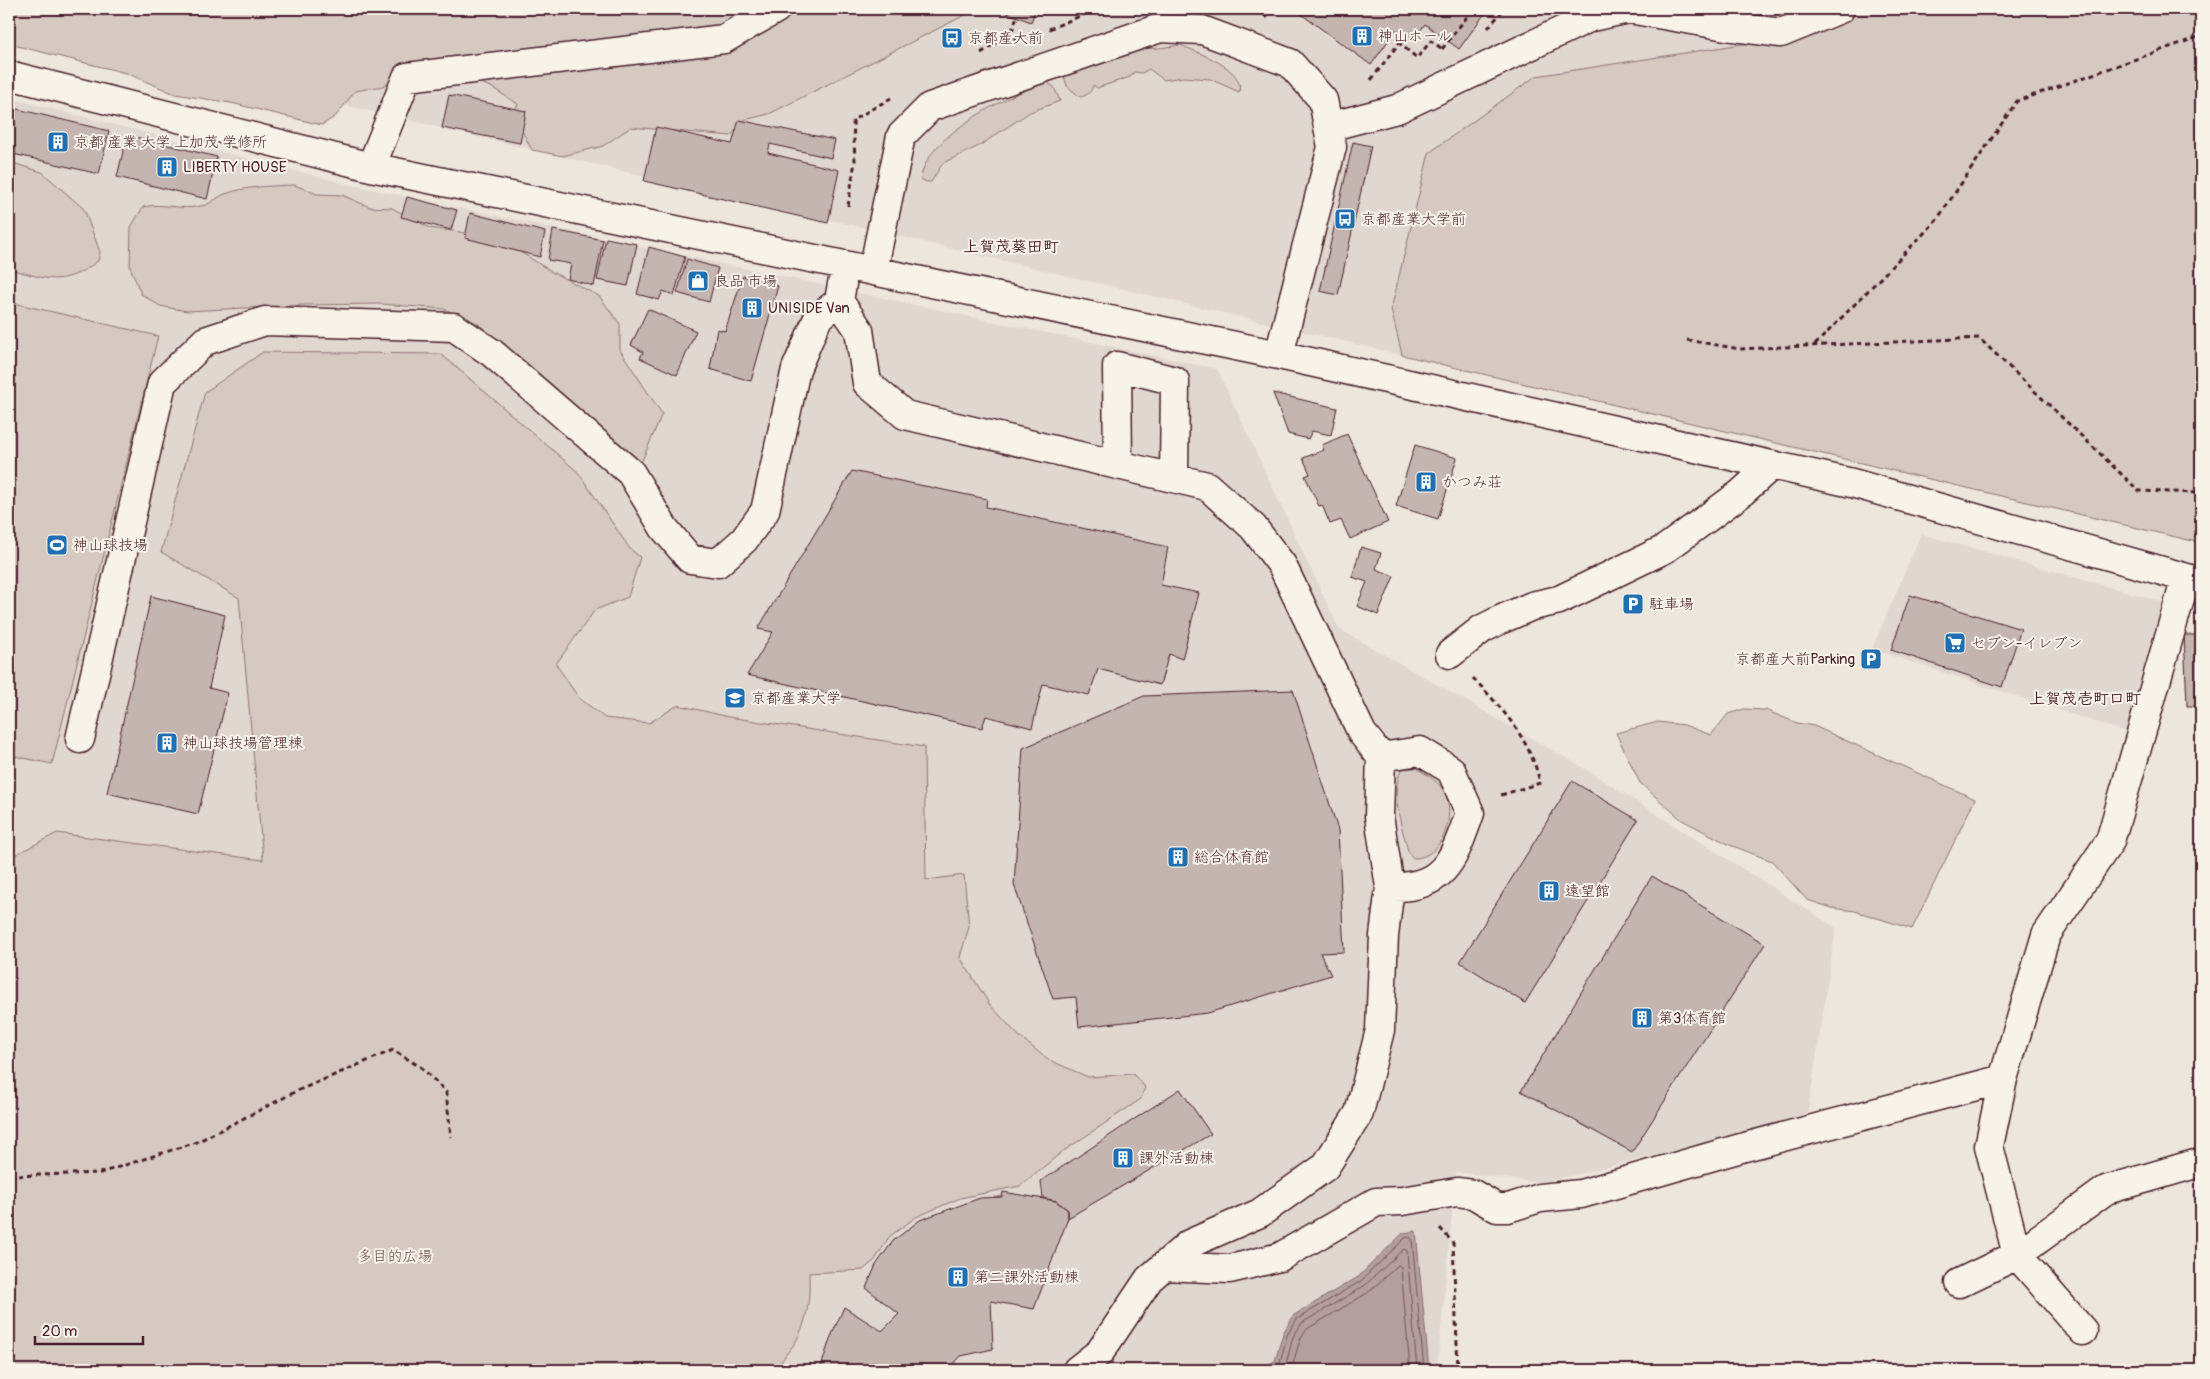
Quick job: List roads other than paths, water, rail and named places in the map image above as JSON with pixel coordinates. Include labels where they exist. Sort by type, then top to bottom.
[{"type":"street","points":[[371,167],[408,77],[724,39],[776,9]]},
{"type":"street","points":[[1328,127],[1397,109],[1591,13],[1629,9],[1726,26],[1781,33],[1840,9]]},
{"type":"street","points":[[872,271],[901,136],[930,108],[1160,28],[1202,30],[1290,63],[1323,100],[1332,147],[1279,354]]},
{"type":"street","points":[[9,75],[371,167],[1279,354],[1852,483],[2194,580],[2110,842],[2046,935],[2003,1080],[1989,1146],[2017,1255],[2083,1331]]},
{"type":"street","points":[[80,739],[162,383],[205,342],[265,321],[454,327],[492,353],[631,473],[664,528],[690,559],[718,563],[744,540],[765,511],[796,369],[818,318],[839,301],[845,266]]},
{"type":"street","points":[[839,301],[859,330],[867,383],[905,415],[1207,486],[1254,527],[1282,566],[1362,733],[1381,757],[1379,816],[1390,887],[1384,936],[1380,1030],[1359,1113],[1325,1166],[1260,1213],[1189,1244],[1148,1279],[1100,1352],[1077,1370]]},
{"type":"street","points":[[1118,465],[1117,366],[1175,381],[1174,478]]},
{"type":"street","points":[[1450,654],[1488,626],[1532,606],[1559,600],[1665,548],[1740,494],[1772,465]]},
{"type":"street","points":[[1381,757],[1420,751],[1450,770],[1470,813],[1458,845],[1446,869],[1408,888],[1390,887]]},
{"type":"street","points":[[1164,1266],[1230,1270],[1280,1257],[1376,1202],[1402,1201],[1457,1192],[1473,1194],[1486,1204],[1497,1208],[1508,1208],[1540,1198],[1581,1194],[1741,1148],[2003,1080]]},
{"type":"street","points":[[1959,1283],[2017,1255],[2106,1190],[2195,1164],[2201,1164]]},
{"type":"water","points":[[1416,1231],[1429,1370],[1256,1370],[1275,1361],[1283,1333],[1294,1315],[1358,1277],[1403,1233]]},
{"type":"place","name":"神山ホール","points":[[1362,36]]},
{"type":"place","name":"京都産大前","points":[[952,38]]},
{"type":"place","name":"京都 産業 大学 上加茂 学修所","points":[[58,142]]},
{"type":"place","name":"LIBERTY HOUSE","points":[[167,167]]},
{"type":"place","name":"京都産業大学前","points":[[1345,219]]},
{"type":"place","name":"良品 市場","points":[[698,281]]},
{"type":"place","name":"UNISIDE Van","points":[[752,308]]},
{"type":"place","name":"かつみ荘","points":[[1426,482]]},
{"type":"place","name":"神山球技場","points":[[57,545]]},
{"type":"place","name":"駐車場","points":[[1633,604]]},
{"type":"place","name":"セブン-イレブン","points":[[1955,643]]},
{"type":"place","name":"京都産大前Parking","points":[[1871,659]]},
{"type":"place","name":"京都産業大学","points":[[735,698]]},
{"type":"place","name":"神山球技場管理棟","points":[[167,743]]},
{"type":"place","name":"総合体育館","points":[[1178,857]]},
{"type":"place","name":"遠望館","points":[[1549,891]]},
{"type":"place","name":"第3体育館","points":[[1642,1018]]},
{"type":"place","name":"課外活動棟","points":[[1123,1158]]},
{"type":"place","name":"第二課外活動棟","points":[[958,1277]]},
{"type":"district","name":"上賀茂葵田町","points":[[1011,247]]},
{"type":"district","name":"上賀茂壱町口町","points":[[2085,699]]},
{"type":"park label","name":"多目的広場","points":[[395,1256]]}]
